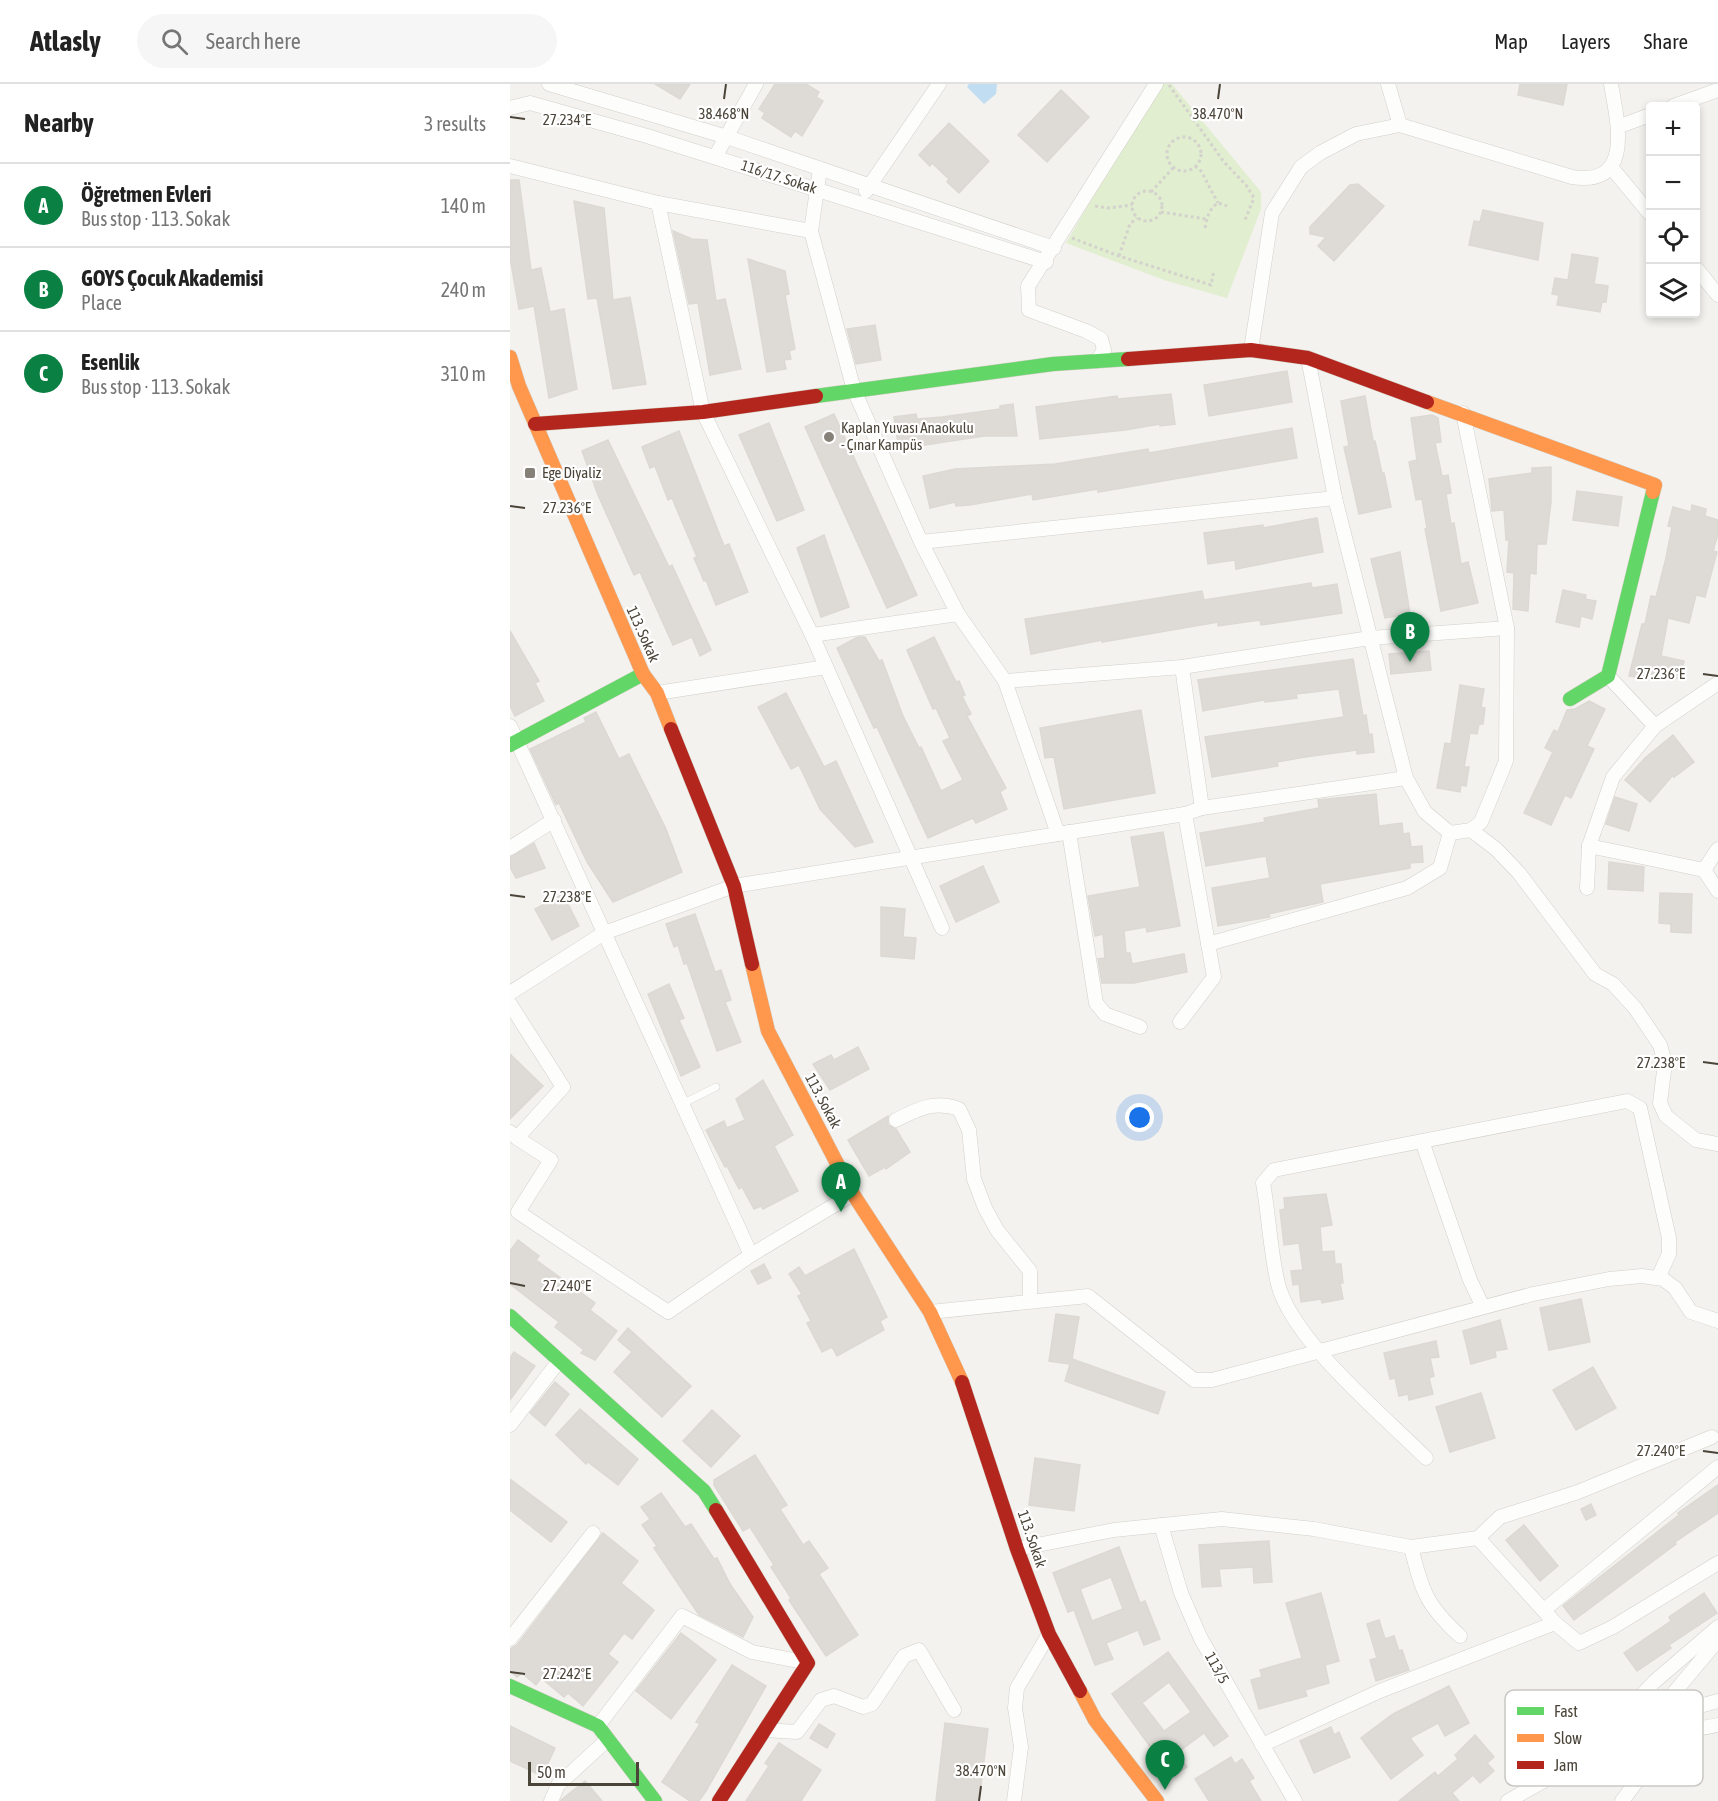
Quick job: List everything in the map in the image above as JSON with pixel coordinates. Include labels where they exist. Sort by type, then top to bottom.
[{"type":"street","name":"116/17. Sokak","points":[[549,84],[574,89],[727,137],[1054,248]]},
{"type":"street","points":[[715,157],[756,84]]},
{"type":"street","points":[[858,202],[939,84]]},
{"type":"street","points":[[1097,361],[1104,350],[1101,339],[1086,331],[1029,310],[1028,286],[1046,262],[1156,84]]},
{"type":"street","points":[[1388,84],[1400,125]]},
{"type":"street","points":[[1251,350],[1271,217],[1301,167],[1320,153],[1356,134],[1400,125],[1572,177],[1596,178],[1611,167],[1617,153],[1620,126],[1611,84]]},
{"type":"street","points":[[1684,102],[1718,90]]},
{"type":"street","name":"116/17. Sokak","points":[[510,108],[530,103],[715,157],[1046,262]]},
{"type":"street","points":[[1620,126],[1646,116]]},
{"type":"street","points":[[510,166],[658,202],[811,231]]},
{"type":"street","points":[[1611,167],[1647,210]]},
{"type":"street","points":[[820,169],[811,231],[854,390],[921,542],[958,614],[1005,681],[1064,833],[1096,1003],[1105,1014],[1140,1027]]},
{"type":"street","points":[[658,202],[703,412],[812,635],[942,928]]},
{"type":"street","points":[[1700,274],[1718,295]]},
{"type":"street","points":[[534,424],[703,412],[854,390],[1097,361],[1251,350],[1308,358],[1655,485],[1608,676],[1570,699]]},
{"type":"street","name":"113. Sokak","points":[[510,357],[513,385],[534,424],[643,674],[657,693],[734,886],[768,1031],[853,1194],[930,1312],[961,1380],[1017,1549],[1049,1634],[1095,1720],[1157,1801]]},
{"type":"street","points":[[1308,358],[1335,498],[1406,778],[1425,812],[1450,833],[1471,830],[1482,822],[1506,761],[1507,628],[1463,413]]},
{"type":"street","points":[[921,542],[1335,498]]},
{"type":"street","points":[[812,635],[958,614]]},
{"type":"street","points":[[1005,681],[1182,667],[1370,638],[1507,628]]},
{"type":"street","points":[[657,693],[826,667]]},
{"type":"street","points":[[1182,667],[1202,808]]},
{"type":"street","points":[[514,743],[643,674]]},
{"type":"street","points":[[1608,676],[1655,726]]},
{"type":"street","points":[[1587,888],[1589,846],[1613,777],[1655,726],[1718,683]]},
{"type":"street","points":[[510,726],[514,743],[554,820],[751,1255]]},
{"type":"street","points":[[510,993],[604,933],[734,886],[1185,814],[1202,808],[1406,778]]},
{"type":"street","points":[[1180,1022],[1214,977],[1185,814]]},
{"type":"street","points":[[510,848],[554,820]]},
{"type":"street","points":[[1471,830],[1519,873],[1595,974],[1613,984],[1635,1008],[1660,1045],[1665,1063],[1660,1103],[1666,1116],[1696,1140],[1718,1144]]},
{"type":"street","points":[[1208,944],[1407,888],[1440,868],[1450,833]]},
{"type":"street","points":[[1589,846],[1704,870],[1718,891]]},
{"type":"street","points":[[1704,870],[1718,849]]},
{"type":"street","points":[[510,1004],[563,1087],[514,1135],[550,1160],[518,1212],[668,1312],[751,1255],[853,1194]]},
{"type":"street","points":[[1426,1458],[1318,1351],[1293,1317],[1279,1285],[1263,1184],[1274,1170],[1627,1101],[1640,1108],[1669,1238],[1669,1254],[1658,1278]]},
{"type":"street","points":[[896,1120],[920,1108],[944,1103],[959,1109],[969,1130],[974,1179],[985,1208],[998,1230],[1030,1271],[1030,1301]]},
{"type":"street","points":[[1422,1141],[1470,1280],[1483,1307]]},
{"type":"street","points":[[930,1312],[1088,1296],[1194,1380],[1212,1380],[1483,1307],[1610,1279],[1642,1276],[1658,1278],[1675,1288],[1692,1312],[1718,1321]]},
{"type":"street","points":[[510,1316],[704,1491],[808,1663]]},
{"type":"street","points":[[510,1425],[559,1361]]},
{"type":"street","points":[[1017,1549],[1114,1530],[1222,1519],[1257,1521],[1411,1547],[1478,1538],[1500,1517],[1578,1492],[1712,1437]]},
{"type":"street","points":[[1544,1610],[1718,1467]]},
{"type":"street","name":"113/5","points":[[1161,1525],[1181,1593],[1197,1630],[1295,1801]]},
{"type":"street","points":[[510,1639],[593,1533]]},
{"type":"street","points":[[1478,1538],[1556,1623],[1579,1643],[1613,1627],[1718,1563]]},
{"type":"street","points":[[1411,1547],[1421,1590],[1437,1615],[1460,1636]]},
{"type":"street","points":[[598,1726],[682,1616],[752,1652],[808,1663]]},
{"type":"street","points":[[1262,1744],[1380,1691],[1556,1623]]},
{"type":"street","points":[[1647,1690],[1718,1627]]},
{"type":"street","points":[[1014,1801],[1021,1747],[1015,1708],[1017,1688],[1049,1634]]},
{"type":"street","points":[[1676,1690],[1718,1640]]},
{"type":"street","points":[[765,1730],[797,1732],[821,1700],[834,1696],[863,1707],[872,1704],[904,1656],[920,1650],[954,1710]]},
{"type":"street","points":[[719,1801],[808,1663]]},
{"type":"street","points":[[510,1686],[598,1726],[655,1801]]},
{"type":"street","points":[[1703,1705],[1718,1701]]},
{"type":"street","points":[[1703,1728],[1718,1725]]},
{"type":"street","points":[[551,1801],[558,1785],[608,1739]]},
{"type":"street","points":[[1508,1801],[1535,1786]]},
{"type":"street","points":[[1622,1801],[1633,1786]]},
{"type":"lane","points":[[682,1104],[716,1087]]},
{"type":"lane","points":[[1640,1108],[1660,1103]]},
{"type":"path","points":[[1167,84],[1224,162],[1250,191],[1254,198],[1245,220]]},
{"type":"path","points":[[1182,137],[1194,140],[1201,148],[1201,158],[1196,166],[1184,170],[1174,167],[1168,159],[1172,142],[1182,137]]},
{"type":"path","points":[[1196,166],[1218,203],[1227,206]]},
{"type":"path","points":[[1151,192],[1174,167]]},
{"type":"path","points":[[1132,205],[1140,193],[1151,192],[1159,197],[1161,212]]},
{"type":"path","points":[[1082,203],[1100,208],[1132,205]]},
{"type":"path","points":[[1205,228],[1210,211],[1218,203]]},
{"type":"path","points":[[1132,205],[1137,218]]},
{"type":"path","points":[[1137,218],[1150,221],[1161,212],[1206,219]]},
{"type":"path","points":[[1119,256],[1130,224],[1137,218]]},
{"type":"path","points":[[1063,233],[1119,256],[1211,285],[1214,270]]},
{"type":"green space","points":[[1159,84],[1172,84],[1261,192],[1261,209],[1227,298],[1164,280],[1066,243]]},
{"type":"water","points":[[969,84],[997,84],[996,94],[984,104],[967,87]]},
{"type":"building","points":[[655,84],[690,84],[680,99]]},
{"type":"building","points":[[775,84],[806,84],[819,92],[816,97],[823,101],[802,136],[795,131],[791,137],[762,118],[765,113],[759,109]]},
{"type":"building","points":[[1520,84],[1567,84],[1563,105],[1518,95]]},
{"type":"building","points":[[1061,90],[1089,117],[1047,162],[1018,135]]},
{"type":"building","points":[[949,123],[989,161],[959,193],[947,182],[949,179],[932,163],[930,166],[919,155]]},
{"type":"building","points":[[510,180],[519,180],[531,270],[541,268],[550,312],[564,309],[577,389],[549,398],[534,306],[519,309],[510,257]]},
{"type":"building","points":[[1358,184],[1384,206],[1334,261],[1318,246],[1326,237],[1310,234],[1310,227],[1350,185]]},
{"type":"building","points":[[574,201],[604,208],[613,300],[630,297],[646,384],[613,389],[597,298],[588,299]]},
{"type":"building","points":[[1483,210],[1543,223],[1538,260],[1469,245],[1474,221],[1480,222]]},
{"type":"building","points":[[673,231],[692,239],[707,240],[716,301],[725,299],[741,369],[710,375],[698,303],[689,304]]},
{"type":"building","points":[[1572,254],[1598,258],[1594,284],[1608,286],[1606,302],[1602,302],[1600,312],[1557,305],[1559,295],[1552,294],[1555,278],[1568,280]]},
{"type":"building","points":[[748,259],[785,271],[789,294],[785,295],[795,349],[789,351],[791,359],[784,360],[786,369],[767,372]]},
{"type":"building","points":[[875,325],[881,360],[856,364],[847,329]]},
{"type":"building","points":[[1287,371],[1292,402],[1209,416],[1204,385]]},
{"type":"building","points":[[1171,394],[1175,424],[1040,439],[1036,407],[1117,396],[1118,399]]},
{"type":"building","points":[[1365,396],[1373,441],[1375,441],[1382,473],[1384,473],[1391,507],[1359,514],[1344,447],[1349,446],[1341,401]]},
{"type":"building","points":[[1013,404],[1017,436],[984,436],[899,449],[894,417],[916,414],[917,419],[942,417],[1000,409],[1000,406]]},
{"type":"building","points":[[834,414],[917,595],[887,608],[805,427]]},
{"type":"building","points":[[1432,415],[1438,418],[1441,442],[1435,443],[1442,476],[1448,475],[1451,493],[1446,494],[1451,524],[1454,523],[1461,564],[1468,562],[1478,603],[1441,611],[1425,529],[1427,528],[1422,499],[1416,500],[1409,462],[1417,460],[1411,418]]},
{"type":"building","points":[[769,423],[804,510],[777,521],[739,435]]},
{"type":"building","points":[[1292,428],[1297,458],[1098,492],[1098,489],[1033,500],[1032,494],[970,505],[956,506],[955,502],[930,508],[923,476],[955,469],[1055,464],[1148,449],[1149,453]]},
{"type":"building","points":[[679,431],[724,546],[729,544],[748,592],[716,605],[694,558],[697,557],[672,498],[668,500],[655,466],[650,468],[642,447]]},
{"type":"building","points":[[608,440],[669,567],[672,565],[711,650],[700,656],[692,637],[673,645],[640,572],[634,575],[598,495],[582,451]]},
{"type":"building","points":[[1551,467],[1551,502],[1546,544],[1537,544],[1536,574],[1530,573],[1528,611],[1513,609],[1514,573],[1507,572],[1509,540],[1506,540],[1504,510],[1492,511],[1489,479],[1532,473],[1532,468]]},
{"type":"building","points":[[1577,491],[1622,497],[1618,526],[1573,520]]},
{"type":"building","points":[[1692,505],[1706,509],[1705,516],[1718,520],[1718,534],[1713,551],[1717,552],[1705,597],[1696,595],[1689,623],[1668,618],[1661,656],[1684,661],[1680,679],[1652,673],[1651,680],[1629,676],[1651,596],[1656,597],[1672,527],[1668,526],[1673,507],[1691,512]]},
{"type":"building","points":[[1317,518],[1323,552],[1236,569],[1235,560],[1208,564],[1204,533],[1263,525],[1263,528]]},
{"type":"building","points":[[824,535],[849,607],[821,617],[797,548]]},
{"type":"building","points":[[1400,552],[1410,614],[1385,618],[1371,559]]},
{"type":"building","points":[[1311,583],[1312,588],[1337,584],[1342,613],[1261,625],[1260,620],[1218,626],[1218,622],[1102,642],[1102,640],[1031,654],[1025,619],[1202,591],[1204,600]]},
{"type":"building","points":[[1563,590],[1586,595],[1585,599],[1596,601],[1592,619],[1581,616],[1579,627],[1556,622]]},
{"type":"building","points":[[510,631],[539,681],[535,683],[544,701],[515,716],[510,706]]},
{"type":"building","points":[[858,637],[865,637],[879,661],[882,660],[903,716],[919,748],[921,747],[941,791],[963,780],[943,741],[950,738],[936,708],[933,709],[907,650],[934,637],[956,682],[959,681],[965,695],[962,696],[971,714],[967,716],[1006,788],[1000,792],[1007,809],[976,823],[973,818],[928,838],[877,727],[874,728],[837,648]]},
{"type":"building","points":[[1429,651],[1431,670],[1391,674],[1389,654]]},
{"type":"building","points":[[1353,659],[1363,716],[1366,715],[1369,735],[1372,734],[1374,752],[1357,754],[1357,750],[1305,757],[1277,762],[1278,766],[1212,777],[1205,737],[1344,717],[1339,689],[1296,694],[1297,698],[1265,702],[1264,700],[1203,711],[1198,680]]},
{"type":"building","points":[[1460,685],[1484,689],[1481,707],[1485,708],[1483,724],[1479,724],[1477,734],[1470,733],[1464,767],[1469,767],[1466,786],[1461,785],[1460,792],[1437,788],[1445,743],[1451,744]]},
{"type":"building","points":[[786,693],[824,767],[836,761],[873,842],[855,847],[820,809],[799,765],[791,769],[758,707]]},
{"type":"building","points":[[1589,701],[1605,709],[1587,746],[1594,749],[1571,798],[1565,795],[1551,825],[1524,813],[1553,752],[1545,748],[1554,730],[1558,732],[1567,710],[1575,709]]},
{"type":"building","points":[[1141,710],[1155,793],[1064,809],[1054,757],[1045,758],[1040,728]]},
{"type":"building","points":[[596,712],[619,759],[629,754],[666,829],[682,872],[613,902],[587,862],[559,803],[556,805],[530,749],[586,722],[584,718]]},
{"type":"building","points":[[1673,735],[1694,762],[1674,777],[1673,775],[1650,802],[1625,780],[1645,758]]},
{"type":"building","points":[[1376,794],[1379,826],[1402,823],[1403,834],[1409,833],[1411,847],[1422,846],[1423,862],[1410,863],[1410,868],[1320,884],[1323,902],[1269,914],[1270,917],[1218,926],[1212,888],[1270,878],[1266,856],[1206,866],[1200,833],[1265,822],[1264,818],[1319,808],[1318,800]]},
{"type":"building","points":[[1615,797],[1637,804],[1629,831],[1606,824]]},
{"type":"building","points":[[1163,832],[1180,926],[1147,932],[1146,927],[1124,931],[1126,953],[1130,953],[1132,964],[1184,954],[1187,972],[1134,983],[1102,983],[1098,959],[1105,958],[1103,934],[1095,936],[1088,896],[1140,887],[1131,837]]},
{"type":"building","points":[[534,843],[545,868],[516,878],[510,867],[510,857]]},
{"type":"building","points":[[1609,862],[1644,867],[1643,891],[1608,889]]},
{"type":"building","points":[[983,866],[999,902],[956,922],[940,886]]},
{"type":"building","points":[[1660,893],[1692,894],[1691,933],[1671,932],[1671,924],[1659,923]]},
{"type":"building","points":[[563,894],[579,926],[552,940],[535,909]]},
{"type":"building","points":[[881,907],[905,909],[903,937],[916,938],[914,959],[881,956]]},
{"type":"building","points":[[695,914],[715,972],[721,970],[731,1000],[725,1002],[741,1042],[717,1051],[687,963],[684,964],[678,945],[674,947],[666,924]]},
{"type":"building","points":[[669,984],[684,1018],[679,1020],[700,1067],[681,1076],[648,994]]},
{"type":"building","points":[[858,1047],[869,1069],[830,1090],[813,1064],[831,1055],[834,1060]]},
{"type":"building","points":[[510,1054],[543,1086],[510,1119]]},
{"type":"building","points":[[763,1080],[793,1135],[774,1146],[798,1191],[763,1209],[761,1206],[754,1209],[742,1187],[739,1189],[727,1166],[725,1167],[706,1130],[724,1121],[727,1128],[745,1120],[736,1099]]},
{"type":"building","points":[[888,1116],[888,1125],[896,1129],[910,1152],[886,1169],[885,1167],[869,1176],[848,1140]]},
{"type":"building","points":[[1326,1194],[1332,1225],[1320,1227],[1322,1252],[1334,1251],[1335,1264],[1341,1264],[1343,1283],[1340,1283],[1343,1299],[1322,1303],[1321,1299],[1301,1302],[1299,1284],[1293,1285],[1291,1271],[1303,1270],[1299,1243],[1284,1245],[1280,1210],[1285,1209],[1284,1198]]},
{"type":"building","points":[[518,1240],[539,1256],[536,1260],[595,1303],[590,1310],[617,1331],[595,1360],[581,1353],[584,1350],[555,1327],[559,1322],[510,1284],[510,1251]]},
{"type":"building","points":[[854,1249],[887,1317],[880,1321],[884,1330],[837,1356],[832,1347],[822,1352],[807,1323],[811,1321],[798,1296],[802,1294],[789,1274],[799,1267],[805,1276]]},
{"type":"building","points":[[764,1264],[771,1278],[758,1284],[751,1271]]},
{"type":"building","points":[[1581,1299],[1590,1342],[1549,1350],[1540,1308]]},
{"type":"building","points":[[1056,1314],[1079,1317],[1072,1359],[1165,1392],[1158,1414],[1065,1381],[1070,1364],[1049,1361]]},
{"type":"building","points":[[1500,1320],[1507,1349],[1495,1351],[1496,1357],[1471,1364],[1463,1331]]},
{"type":"building","points":[[628,1328],[691,1386],[662,1417],[614,1372],[632,1352],[618,1340]]},
{"type":"building","points":[[1436,1341],[1439,1357],[1430,1358],[1434,1376],[1429,1378],[1433,1394],[1409,1400],[1408,1394],[1399,1396],[1395,1378],[1390,1379],[1384,1353]]},
{"type":"building","points":[[514,1352],[535,1366],[510,1400],[510,1358]]},
{"type":"building","points":[[1593,1367],[1616,1408],[1576,1430],[1553,1390]]},
{"type":"building","points":[[555,1382],[569,1394],[545,1426],[530,1413]]},
{"type":"building","points":[[1481,1393],[1495,1438],[1450,1452],[1436,1407]]},
{"type":"building","points":[[580,1409],[638,1459],[618,1485],[588,1462],[586,1464],[556,1435]]},
{"type":"building","points":[[712,1410],[740,1436],[711,1467],[683,1441]]},
{"type":"building","points":[[755,1455],[787,1505],[780,1509],[803,1545],[809,1541],[828,1568],[819,1574],[858,1635],[826,1656],[789,1600],[791,1598],[771,1567],[774,1565],[750,1527],[743,1531],[714,1485],[714,1480]]},
{"type":"building","points":[[1035,1458],[1080,1465],[1074,1511],[1029,1505]]},
{"type":"building","points":[[510,1479],[567,1522],[551,1542],[510,1510]]},
{"type":"building","points":[[1718,1485],[1718,1513],[1675,1542],[1676,1544],[1574,1620],[1563,1606],[1679,1515],[1678,1513]]},
{"type":"building","points":[[661,1493],[685,1527],[691,1524],[714,1559],[717,1558],[730,1584],[753,1617],[743,1637],[699,1615],[654,1548],[657,1546],[642,1525],[650,1519],[641,1507]]},
{"type":"building","points":[[1591,1504],[1596,1515],[1586,1520],[1581,1509]]},
{"type":"building","points":[[1524,1525],[1558,1566],[1540,1581],[1506,1540]]},
{"type":"building","points":[[603,1533],[638,1561],[621,1583],[654,1610],[632,1639],[624,1633],[608,1654],[618,1662],[583,1706],[568,1693],[564,1697],[541,1678],[536,1685],[522,1673],[517,1677],[510,1671],[510,1649],[517,1645]]},
{"type":"building","points":[[1269,1541],[1272,1582],[1254,1583],[1253,1567],[1219,1569],[1221,1586],[1202,1587],[1199,1545]]},
{"type":"building","points":[[1119,1547],[1140,1603],[1145,1601],[1160,1639],[1144,1645],[1138,1630],[1106,1643],[1113,1659],[1095,1665],[1074,1610],[1068,1612],[1053,1573]],"holes":[[[1111,1577],[1123,1609],[1092,1621],[1080,1589]]]},
{"type":"building","points":[[1321,1593],[1339,1661],[1325,1665],[1329,1683],[1305,1690],[1307,1696],[1259,1709],[1251,1680],[1262,1677],[1260,1670],[1302,1658],[1286,1603]]},
{"type":"building","points":[[1704,1593],[1717,1613],[1669,1645],[1671,1648],[1637,1671],[1624,1653],[1671,1621],[1669,1617]]},
{"type":"building","points":[[1379,1620],[1385,1639],[1394,1636],[1409,1670],[1376,1681],[1370,1660],[1377,1658],[1367,1624]]},
{"type":"building","points":[[681,1633],[716,1660],[671,1719],[636,1691]]},
{"type":"building","points":[[1168,1652],[1228,1736],[1214,1746],[1204,1733],[1177,1753],[1187,1767],[1172,1777],[1112,1694]],"holes":[[[1169,1682],[1191,1712],[1164,1731],[1142,1703]]]},
{"type":"building","points":[[732,1665],[766,1686],[706,1791],[699,1801],[690,1801],[662,1782],[700,1724],[696,1722]]},
{"type":"building","points":[[1449,1686],[1469,1723],[1445,1736],[1438,1723],[1410,1738],[1423,1755],[1391,1779],[1361,1738],[1393,1714]]},
{"type":"building","points":[[945,1723],[988,1729],[979,1801],[936,1801]]},
{"type":"building","points":[[819,1724],[835,1734],[827,1748],[810,1738]]},
{"type":"building","points":[[510,1726],[555,1748],[542,1776],[510,1761]]},
{"type":"building","points":[[1331,1727],[1334,1735],[1339,1732],[1350,1757],[1314,1773],[1300,1741]]},
{"type":"building","points":[[1475,1735],[1494,1757],[1487,1763],[1494,1771],[1480,1783],[1473,1775],[1452,1793],[1459,1801],[1399,1801],[1435,1772],[1438,1776],[1458,1759],[1455,1755]]},
{"type":"building","points":[[779,1743],[821,1770],[801,1801],[746,1801],[769,1766],[765,1763]]},
{"type":"building","points":[[1231,1757],[1235,1764],[1242,1759],[1254,1778],[1249,1781],[1261,1801],[1209,1801],[1195,1779]]},
{"type":"building","points":[[585,1781],[602,1801],[561,1801],[561,1800]]},
{"type":"traffic: fast","points":[[816,396],[1053,364],[1128,359]]},
{"type":"traffic: fast","points":[[1570,699],[1608,676],[1653,492]]},
{"type":"traffic: fast","points":[[510,745],[643,674]]},
{"type":"traffic: fast","points":[[510,1316],[704,1491],[716,1510]]},
{"type":"traffic: fast","points":[[510,1686],[598,1726],[655,1801]]},
{"type":"traffic: slow","points":[[510,357],[519,386],[643,674],[657,693],[671,729]]},
{"type":"traffic: slow","points":[[1427,402],[1655,485],[1653,492]]},
{"type":"traffic: slow","points":[[752,964],[768,1031],[853,1194],[930,1312],[962,1382]]},
{"type":"traffic: slow","points":[[1080,1691],[1095,1720],[1157,1801]]},
{"type":"traffic: jam","points":[[1128,359],[1251,350],[1308,358],[1427,402]]},
{"type":"traffic: jam","points":[[535,424],[703,412],[816,396]]},
{"type":"traffic: jam","points":[[671,729],[734,886],[752,964]]},
{"type":"traffic: jam","points":[[962,1382],[1017,1549],[1049,1634],[1080,1691]]},
{"type":"traffic: jam","points":[[716,1510],[808,1663],[719,1801]]},
{"type":"place","name":"Kaplan Yuvası Anaokulu - Çınar Kampüs","points":[[829,437]]},
{"type":"place","name":"Ege Diyaliz","points":[[530,473]]},
{"type":"place","name":"GOYS Çocuk Akademisi","points":[[1410,662]]},
{"type":"place","name":"Öğretmen Evleri","points":[[841,1212]]},
{"type":"place","name":"Esenlik","points":[[1165,1790]]}]
